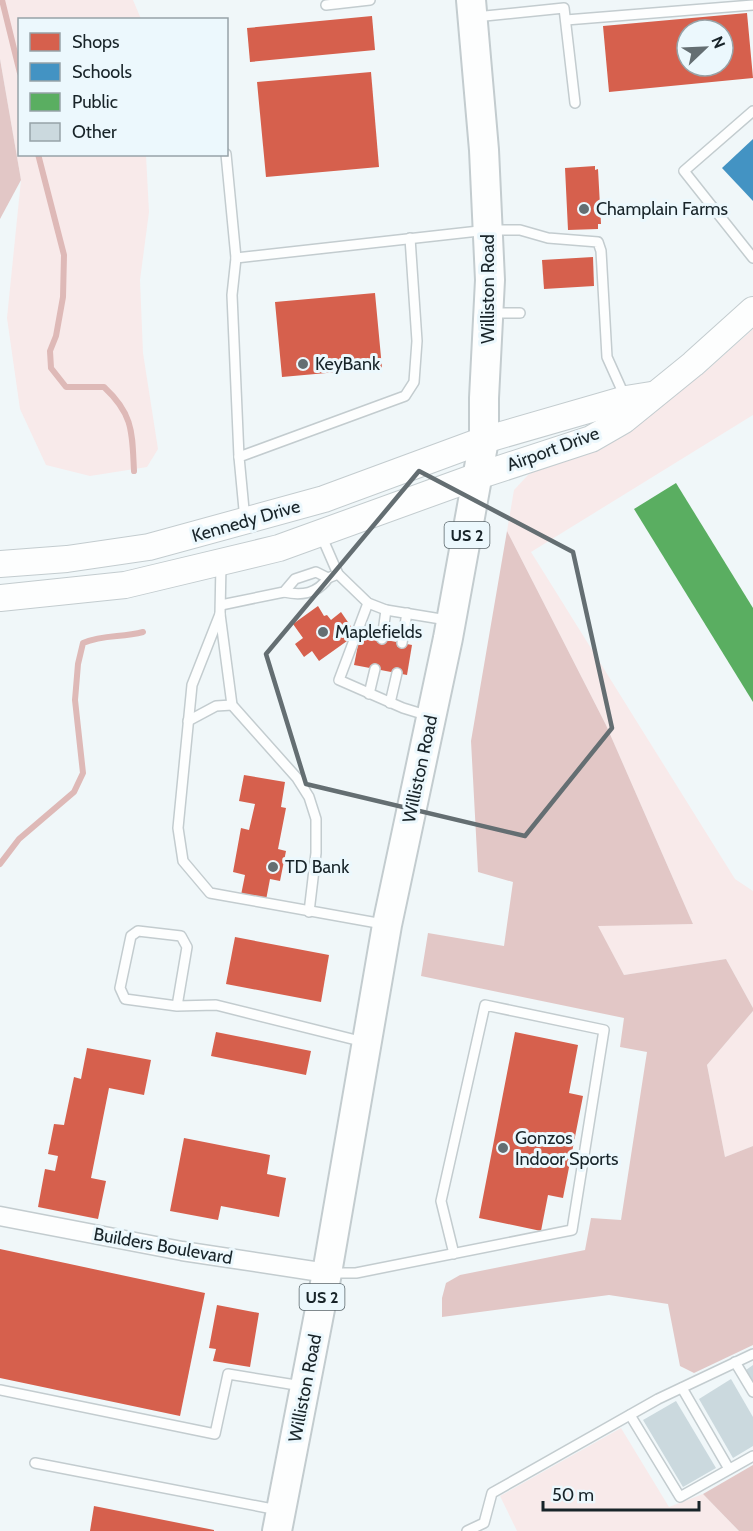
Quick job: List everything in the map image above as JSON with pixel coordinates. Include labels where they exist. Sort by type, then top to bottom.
[{"type":"main road","name":"Williston Road","points":[[279,1521],[327,1273],[387,925],[451,621],[483,440],[490,313],[488,230],[472,8]]},
{"type":"main road","name":"Airport Drive","points":[[478,476],[591,439],[624,420],[693,364],[753,310]]},
{"type":"main road","name":"Airport Drive","points":[[483,440],[626,399],[655,394]]},
{"type":"main road","name":"Kennedy Drive","points":[[0,564],[67,559],[149,547],[324,499],[483,440]]},
{"type":"main road","name":"Kennedy Drive","points":[[0,598],[125,585],[279,548],[478,476]]},
{"type":"main road","points":[[221,562],[245,522]]},
{"type":"street","name":"Builders Boulevard","points":[[0,1216],[182,1251],[327,1273]]},
{"type":"lane","points":[[326,5],[370,0]]},
{"type":"lane","points":[[472,8],[564,4],[575,103]]},
{"type":"lane","points":[[566,20],[753,5]]},
{"type":"lane","points":[[753,111],[684,171],[753,258]]},
{"type":"lane","points":[[226,156],[236,258],[232,295],[239,458],[245,522]]},
{"type":"lane","points":[[236,258],[488,230],[520,230],[548,238],[598,242],[601,251],[608,357],[626,399]]},
{"type":"lane","points":[[239,458],[405,396],[414,382],[417,341],[410,238]]},
{"type":"lane","points":[[490,313],[520,313]]},
{"type":"lane","points":[[320,533],[338,574],[368,603],[386,610],[451,621]]},
{"type":"lane","points":[[221,562],[221,609],[232,705],[297,778],[309,797],[316,819],[316,854],[309,912]]},
{"type":"lane","points":[[284,592],[295,579],[316,572],[328,578]]},
{"type":"lane","points":[[221,609],[284,592],[300,595],[311,592],[321,588],[328,578],[338,574]]},
{"type":"lane","points":[[368,603],[339,680],[390,703],[431,717]]},
{"type":"lane","points":[[221,609],[192,685],[178,828],[183,861],[210,893],[387,925]]},
{"type":"lane","points":[[382,639],[386,610]]},
{"type":"lane","points":[[402,644],[407,613]]},
{"type":"lane","points":[[369,694],[375,669]]},
{"type":"lane","points":[[390,703],[397,673]]},
{"type":"lane","points":[[188,720],[216,706],[232,705]]},
{"type":"lane","points":[[177,1006],[188,947],[181,936],[138,931],[130,936],[120,988],[125,999],[177,1006],[216,1005],[367,1042]]},
{"type":"lane","points":[[327,1273],[356,1273],[454,1254],[572,1230],[603,1030],[485,1005],[441,1201],[454,1254]]},
{"type":"lane","points":[[467,1531],[484,1522],[492,1493],[630,1415],[753,1354]]},
{"type":"lane","points":[[735,1362],[753,1392]]},
{"type":"lane","points":[[0,1390],[215,1434],[228,1374],[305,1386]]},
{"type":"lane","points":[[682,1388],[729,1469]]},
{"type":"lane","points":[[630,1415],[680,1497],[753,1456]]},
{"type":"lane","points":[[35,1463],[279,1521]]},
{"type":"highlighted area","points":[[419,471],[573,552],[612,728],[525,836],[306,784],[266,654]]},
{"type":"shaded area","points":[[0,0],[133,0],[141,18],[18,18],[18,156],[146,156],[149,212],[140,280],[143,353],[158,449],[147,467],[90,476],[46,465],[20,409],[7,318],[21,180],[0,59]]},
{"type":"shaded area","points":[[0,59],[21,180],[0,219]]},
{"type":"shaded area","points":[[753,329],[753,415],[531,552],[735,879],[753,891],[753,1008],[726,959],[624,975],[597,925],[693,924],[606,725],[507,531],[514,490],[528,475],[665,402],[705,372]]},
{"type":"shaded area","points":[[507,531],[606,725],[693,924],[598,926],[624,975],[726,959],[753,1008],[753,1011],[707,1065],[725,1157],[753,1146],[753,1345],[694,1373],[680,1366],[668,1304],[609,1295],[442,1317],[442,1298],[446,1283],[460,1275],[585,1250],[591,1218],[621,1220],[647,1052],[620,1047],[624,1018],[421,976],[428,933],[504,946],[513,882],[478,872],[471,741]]},
{"type":"shaded area","points":[[753,1011],[753,1146],[725,1157],[707,1065]]},
{"type":"shaded area","points":[[621,1428],[669,1507],[703,1494],[739,1531],[517,1531],[500,1496]]},
{"type":"shaded area","points":[[753,1465],[753,1531],[739,1531],[703,1494]]},
{"type":"building: Shops","points":[[747,13],[753,78],[609,92],[603,26],[675,20],[675,78],[735,78],[735,18],[692,18]]},
{"type":"building: Shops","points":[[372,16],[375,50],[250,62],[247,28]]},
{"type":"building: Shops","points":[[371,72],[379,167],[266,177],[257,82]]},
{"type":"building: Shops","name":"Champlain Farms","points":[[595,166],[595,170],[598,169],[601,224],[598,224],[598,229],[568,230],[565,168]]},
{"type":"building: Shops","points":[[593,257],[594,286],[544,289],[542,260]]},
{"type":"building: Shops","points":[[375,293],[382,368],[282,377],[275,302]]},
{"type":"building: Shops","name":"Maplefields","points":[[318,606],[324,616],[327,615],[331,620],[341,612],[352,628],[343,636],[347,641],[319,661],[312,651],[304,657],[295,644],[303,638],[293,624]]},
{"type":"building: Shops","points":[[360,635],[412,645],[407,675],[354,665]]},
{"type":"building: Shops","points":[[244,775],[285,782],[281,807],[286,808],[278,849],[286,851],[280,881],[270,879],[266,900],[241,895],[245,875],[233,872],[241,828],[249,830],[255,804],[239,801]]},
{"type":"building: Shops","points":[[235,937],[329,955],[321,1002],[226,984]]},
{"type":"building: Shops","points":[[216,1032],[311,1051],[306,1075],[211,1056]]},
{"type":"building: Shops","points":[[515,1032],[578,1045],[569,1093],[583,1096],[563,1198],[548,1195],[541,1231],[479,1218]]},
{"type":"building: Shops","points":[[87,1048],[151,1060],[144,1095],[109,1088],[91,1178],[106,1181],[98,1219],[38,1207],[45,1169],[55,1171],[58,1156],[48,1154],[54,1124],[64,1125],[74,1077],[81,1079]]},
{"type":"building: Shops","points":[[184,1138],[270,1155],[267,1174],[286,1178],[279,1217],[221,1206],[218,1220],[170,1211]]},
{"type":"building: Shops","points":[[0,1249],[205,1293],[180,1416],[0,1378]]},
{"type":"building: Shops","points":[[217,1305],[259,1313],[250,1367],[213,1361],[216,1349],[209,1348]]},
{"type":"building: Shops","points":[[94,1506],[214,1530],[214,1531],[90,1531]]},
{"type":"building: Schools","points":[[753,139],[753,201],[722,168]]},
{"type":"building: Public","points":[[676,483],[753,608],[753,702],[634,509]]},
{"type":"building: Other","points":[[753,1365],[753,1382],[746,1370]]},
{"type":"building: Other","points":[[731,1379],[753,1417],[753,1446],[733,1458],[699,1399]]},
{"type":"building: Other","points":[[676,1401],[716,1468],[683,1487],[643,1420]]},
{"type":"waterway","points":[[2,0],[18,65]]},
{"type":"waterway","points":[[39,156],[64,255],[63,297],[56,336],[50,351],[51,368],[66,387],[104,387],[114,397],[130,425],[134,471]]},
{"type":"waterway","points":[[0,864],[19,839],[74,792],[83,773],[75,700],[78,664],[83,643],[99,638],[143,632]]},
{"type":"place","name":"Champlain Farms","points":[[584,209]]},
{"type":"place","name":"KeyBank","points":[[303,364]]},
{"type":"place","name":"Maplefields","points":[[323,632]]},
{"type":"place","name":"TD Bank","points":[[273,867]]},
{"type":"place","name":"Gonzos Indoor Sports","points":[[503,1148]]}]
